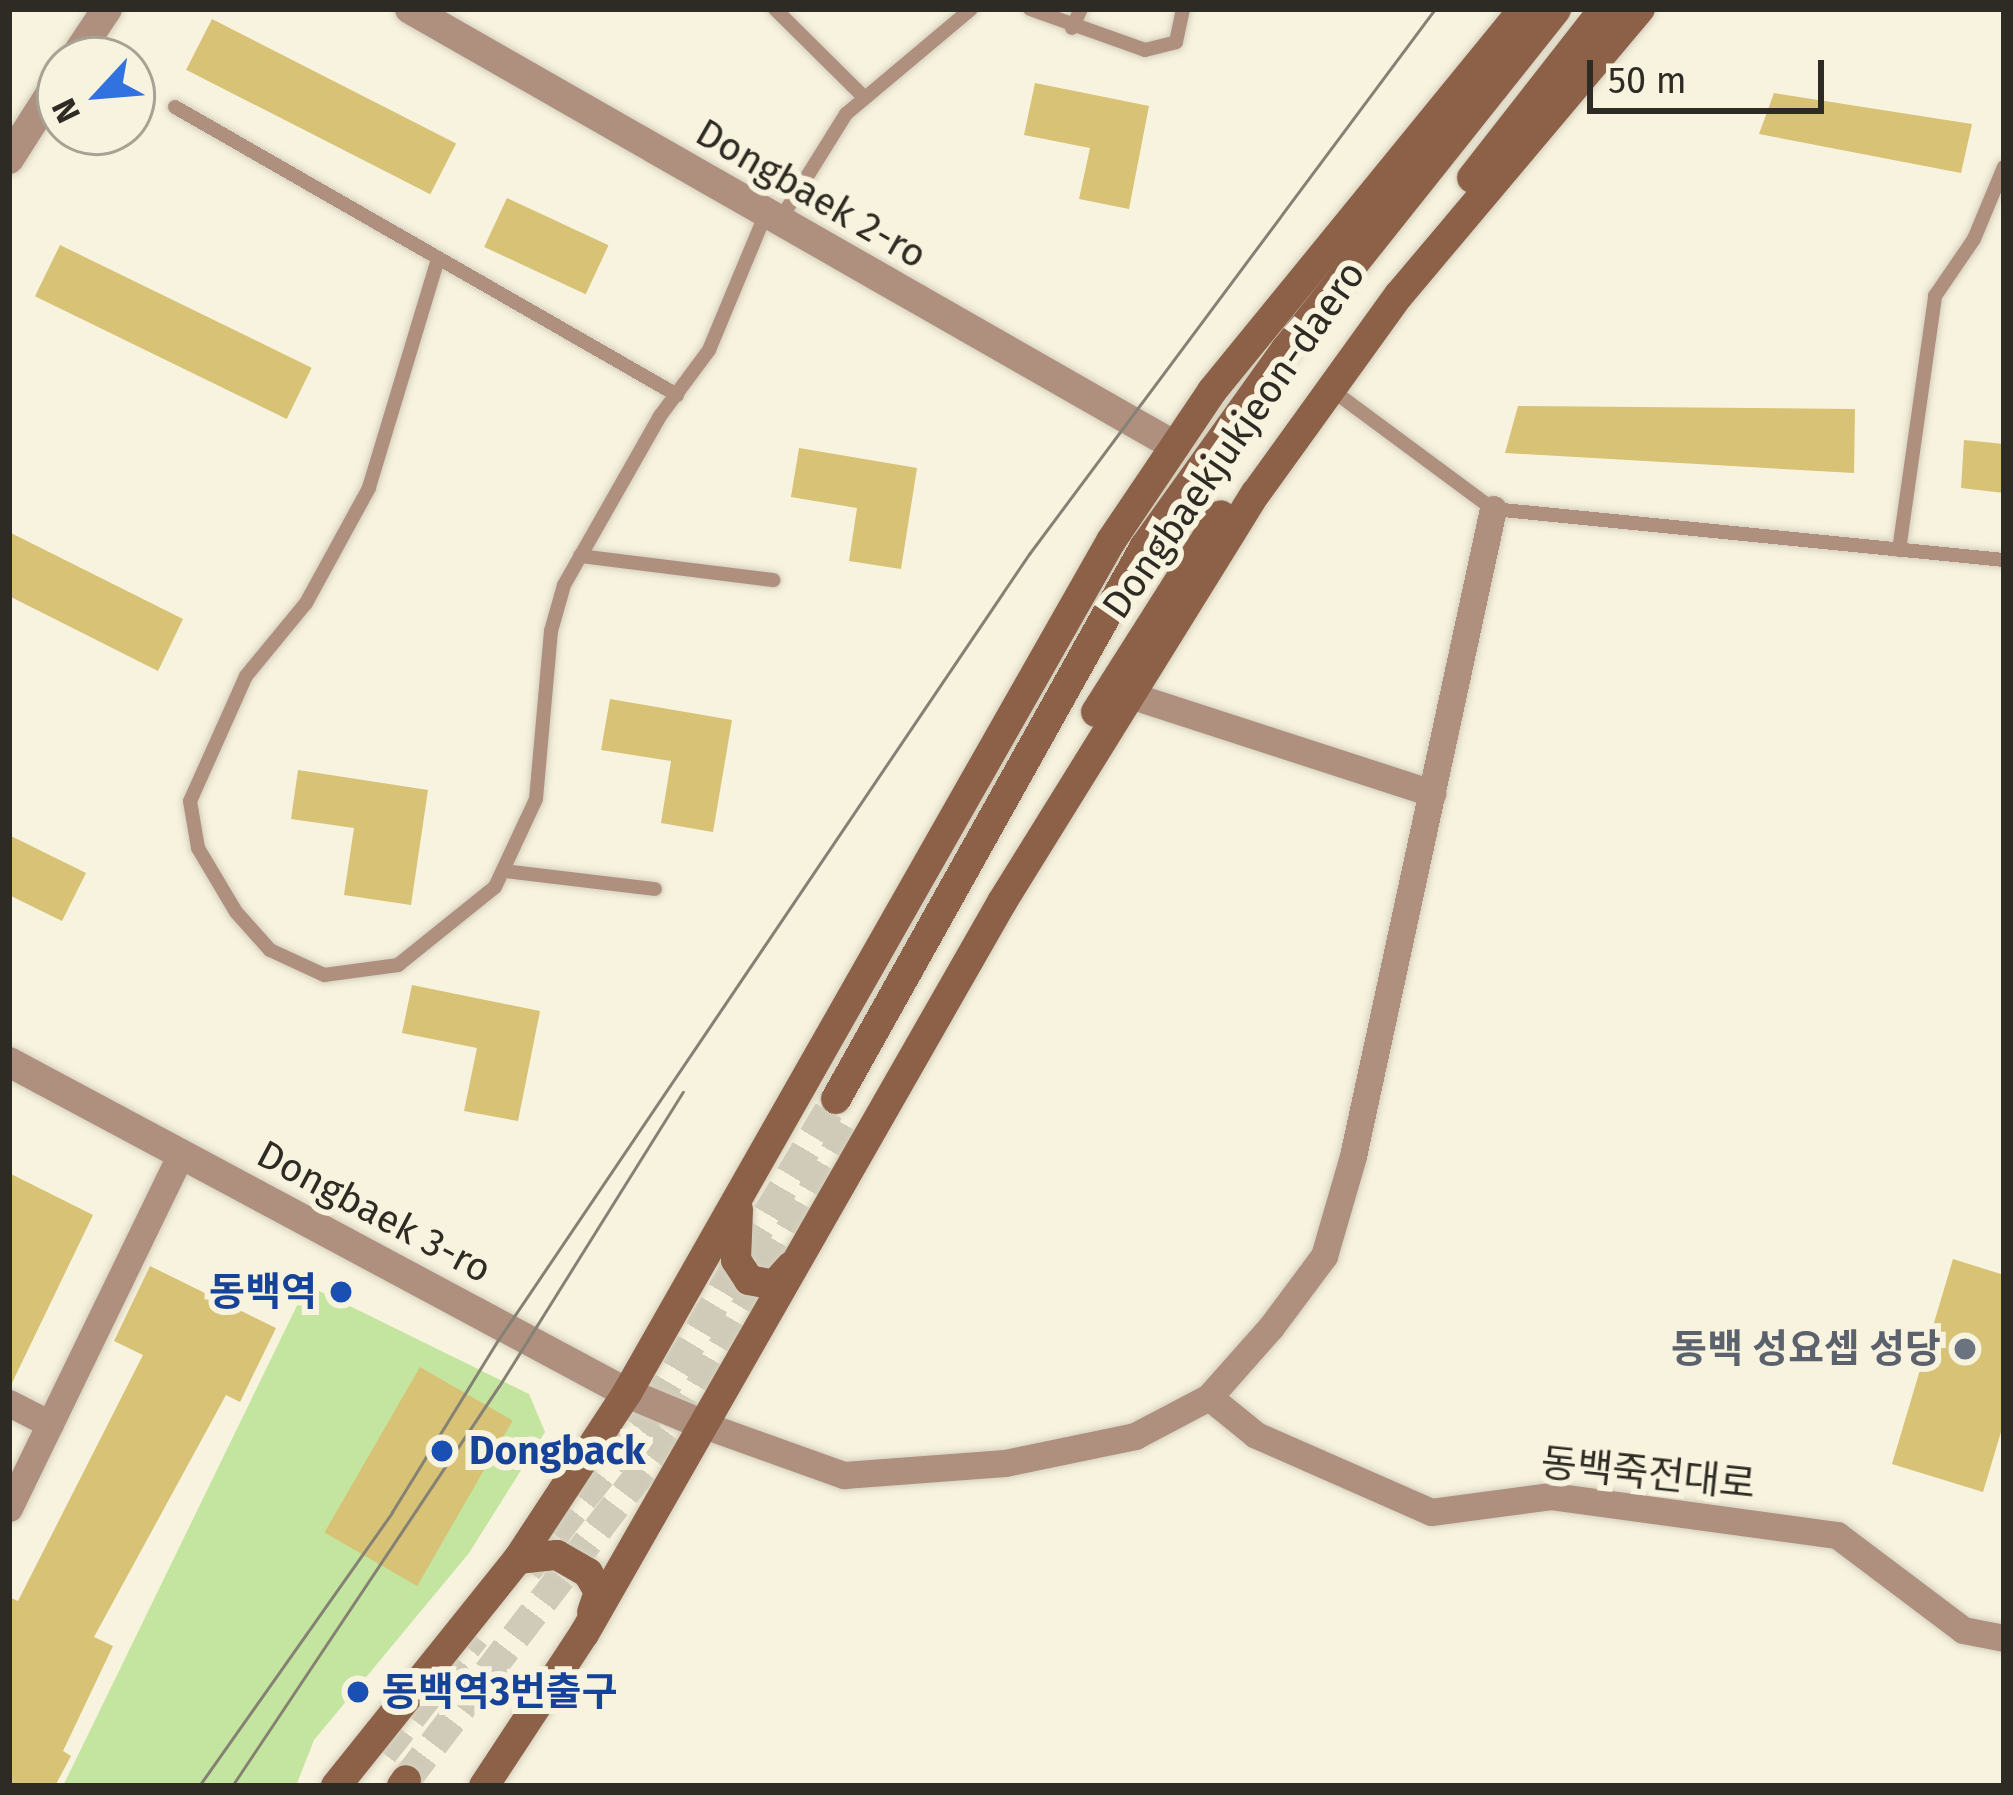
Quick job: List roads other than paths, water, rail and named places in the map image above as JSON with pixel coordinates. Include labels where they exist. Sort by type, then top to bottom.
[{"type":"main road","points":[[336,1786],[518,1558],[627,1393],[1111,541],[1175,446],[1322,252],[1523,9]]},
{"type":"main road","name":"Dongbaekjukjeon-daero","points":[[1556,9],[1286,350],[1144,546],[843,1112],[1180,572],[1604,9]]},
{"type":"main road","points":[[484,1786],[584,1634],[1130,695],[1256,493],[1400,296],[1640,9]]},
{"type":"main road","points":[[740,1198],[736,1260],[748,1280],[774,1285],[799,1258]]},
{"type":"main road","points":[[518,1558],[557,1555],[588,1573],[599,1592],[584,1634]]},
{"type":"main road","points":[[360,1786],[383,1754]]},
{"type":"street","points":[[89,36],[107,9]]},
{"type":"street","name":"Dongbaek 2-ro","points":[[410,9],[1175,446]]},
{"type":"street","points":[[9,159],[36,117]]},
{"type":"street","points":[[704,1425],[844,1475],[1005,1463],[1135,1436],[1209,1397],[1324,1256],[1353,1156],[1493,509]]},
{"type":"street","points":[[1130,695],[1432,793]]},
{"type":"street","name":"Dongbaek 3-ro","points":[[9,1062],[627,1393],[704,1425]]},
{"type":"street","points":[[9,1508],[181,1153]]},
{"type":"street","name":"동백죽전대로","points":[[1209,1397],[1256,1435],[1431,1511],[1551,1496],[1837,1535],[1963,1630],[2004,1638]]},
{"type":"street","points":[[9,1403],[50,1424]]},
{"type":"lane","points":[[776,9],[864,97]]},
{"type":"lane","points":[[438,260],[369,488],[306,603],[246,676],[196,776],[190,823],[208,873],[252,932],[287,962],[324,976],[398,965],[465,917],[504,871],[536,799],[551,631],[580,556],[709,350],[773,217],[864,97],[971,9]]},
{"type":"lane","points":[[1030,9],[1072,28],[1145,50],[1176,41],[1183,9]]},
{"type":"lane","points":[[1072,28],[1081,9]]},
{"type":"lane","points":[[175,107],[677,395]]},
{"type":"lane","points":[[1899,550],[1935,296],[1974,239],[2004,167]]},
{"type":"lane","points":[[1331,390],[1493,509],[2004,560]]},
{"type":"lane","points":[[580,556],[774,580]]},
{"type":"lane","points":[[504,871],[655,889]]},
{"type":"tunnel","points":[[527,1570],[653,1408],[836,1099]]},
{"type":"tunnel","points":[[406,1780],[677,1426],[851,1125]]},
{"type":"tunnel","points":[[383,1753],[475,1636]]},
{"type":"tram line","points":[[199,1786],[392,1512],[498,1340],[1029,554],[1435,9]]},
{"type":"tram line","points":[[232,1786],[499,1386],[683,1092]]},
{"type":"place","name":"동백역","points":[[341,1292]]},
{"type":"place","name":"동백 성요셉 성당","points":[[1965,1349]]},
{"type":"place","name":"Dongback","points":[[442,1451]]},
{"type":"place","name":"동백역3번출구","points":[[358,1692]]}]
